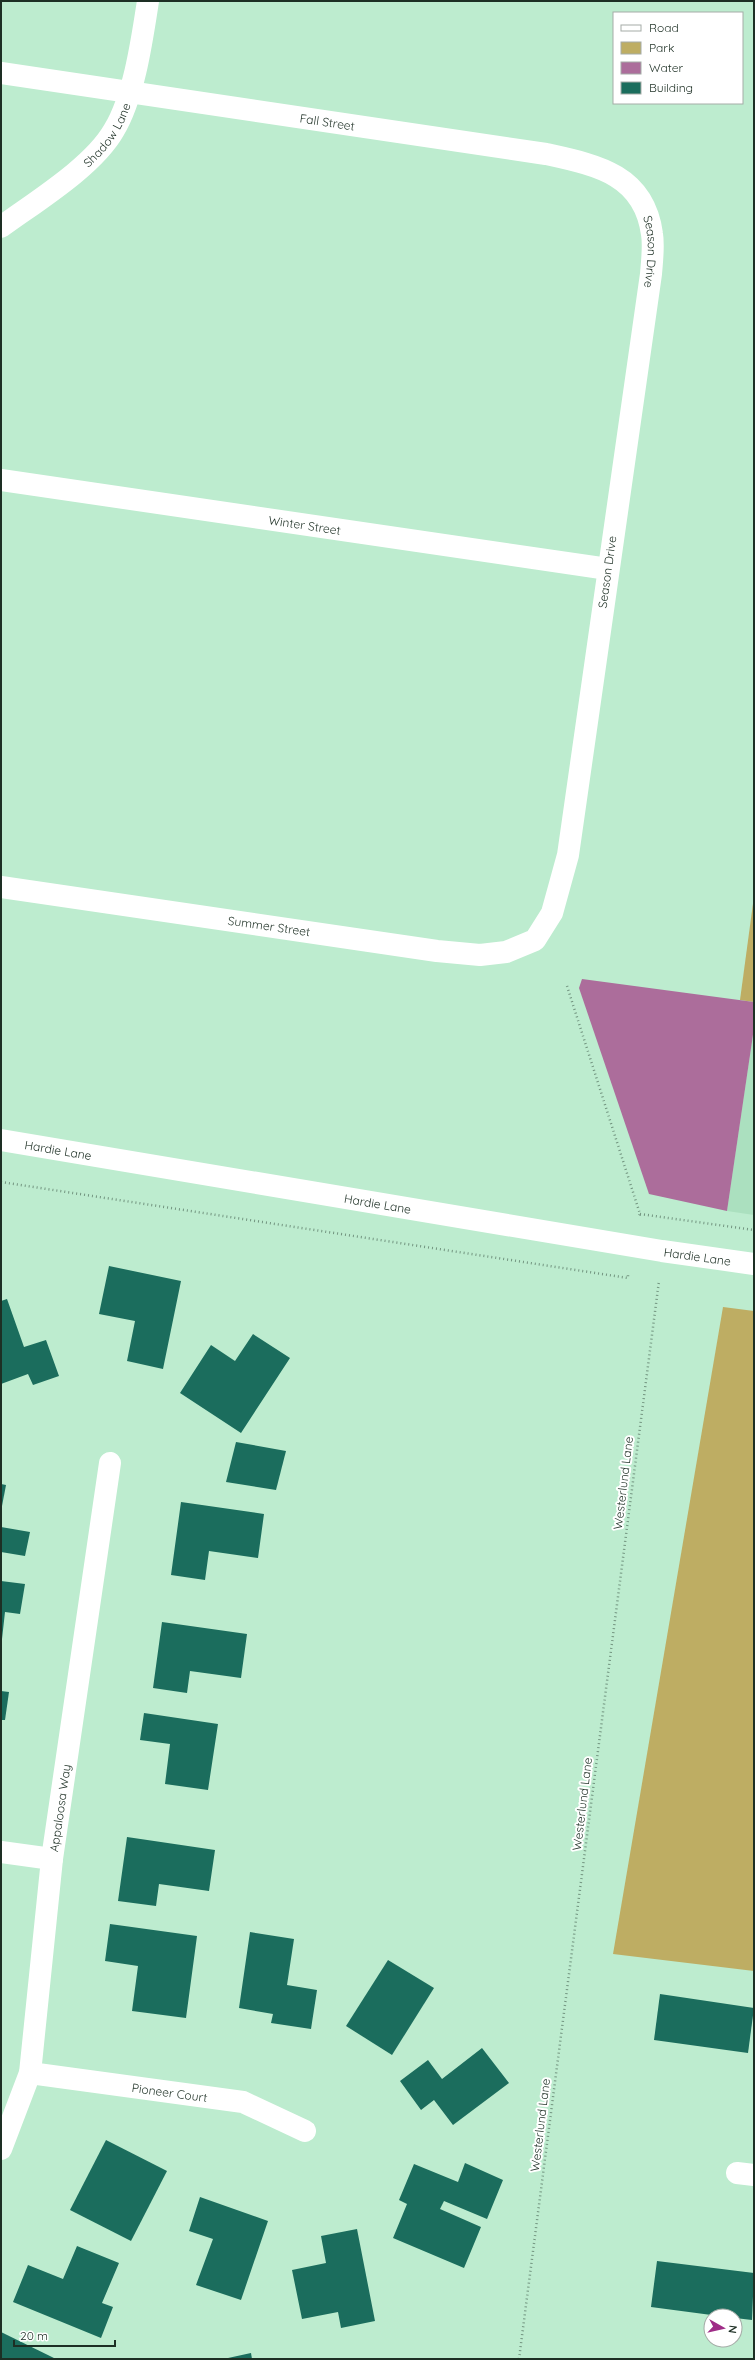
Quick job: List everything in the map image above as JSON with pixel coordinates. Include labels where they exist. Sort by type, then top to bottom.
[{"type":"street","name":"Shadow Lane","points":[[1,227],[53,190],[101,147],[114,130],[130,91],[143,38],[148,1]]},
{"type":"street","name":"Fall Street","points":[[1,73],[546,154],[589,163],[621,178],[641,200]]},
{"type":"street","name":"Season Drive","points":[[535,940],[552,913],[568,855],[608,569],[652,274],[652,234],[641,200]]},
{"type":"street","name":"Winter Street","points":[[1,480],[608,569]]},
{"type":"street","name":"Summer Street","points":[[1,887],[437,951],[480,955],[506,952],[535,940]]},
{"type":"street","name":"Hardie Lane","points":[[1,1140],[662,1251],[754,1264]]},
{"type":"street","name":"Appaloosa Way","points":[[1,2149],[30,2073],[52,1859],[110,1463]]},
{"type":"street","points":[[1,1852],[52,1859]]},
{"type":"street","name":"Pioneer Court","points":[[30,2073],[243,2102],[305,2131]]},
{"type":"path","points":[[567,986],[640,1214],[754,1230]]},
{"type":"path","points":[[1,1182],[628,1278]]},
{"type":"path","name":"Westerlund Lane","points":[[519,2359],[662,1251]]},
{"type":"shaded area","points":[[754,1028],[754,1215],[727,1211]]},
{"type":"green space","points":[[754,896],[754,1002],[740,1000]]},
{"type":"green space","points":[[723,1307],[754,1311],[754,1971],[613,1954]]},
{"type":"water","points":[[582,979],[754,1002],[754,1028],[727,1211],[649,1194],[579,988]]},
{"type":"building","points":[[109,1266],[181,1281],[163,1369],[127,1361],[135,1321],[99,1314]]},
{"type":"building","points":[[7,1299],[24,1347],[46,1340],[59,1376],[33,1385],[28,1374],[1,1384],[1,1301]]},
{"type":"building","points":[[253,1334],[290,1358],[241,1433],[180,1393],[211,1345],[235,1361]]},
{"type":"building","points":[[236,1442],[286,1451],[276,1490],[226,1482]]},
{"type":"building","points":[[1,1484],[6,1485],[2,1506],[1,1506]]},
{"type":"building","points":[[181,1502],[264,1514],[258,1558],[209,1551],[205,1580],[171,1575]]},
{"type":"building","points":[[1,1527],[30,1532],[25,1556],[1,1552]]},
{"type":"building","points":[[1,1581],[25,1584],[20,1614],[5,1612],[2,1639]]},
{"type":"building","points":[[162,1622],[247,1634],[241,1678],[190,1671],[187,1693],[153,1688]]},
{"type":"building","points":[[1,1691],[9,1692],[5,1720],[1,1720]]},
{"type":"building","points":[[144,1713],[218,1724],[208,1790],[165,1784],[170,1744],[140,1740]]},
{"type":"building","points":[[127,1837],[215,1850],[209,1891],[159,1884],[156,1906],[118,1901]]},
{"type":"building","points":[[110,1924],[197,1936],[186,2018],[132,2011],[138,1966],[105,1961]]},
{"type":"building","points":[[250,1932],[294,1939],[287,1985],[317,1990],[311,2029],[271,2023],[273,2014],[239,2008]]},
{"type":"building","points":[[388,1960],[434,1988],[392,2055],[346,2026]]},
{"type":"building","points":[[660,1994],[754,2008],[748,2053],[654,2040]]},
{"type":"building","points":[[482,2048],[509,2083],[453,2125],[434,2100],[421,2110],[400,2081],[428,2060],[442,2079]]},
{"type":"building","points":[[106,2140],[167,2171],[131,2241],[70,2210]]},
{"type":"building","points":[[465,2163],[503,2180],[487,2219],[444,2201],[440,2209],[481,2227],[464,2268],[393,2238],[407,2204],[399,2200],[414,2164],[458,2182]]},
{"type":"building","points":[[200,2197],[268,2221],[241,2300],[196,2285],[213,2239],[189,2231]]},
{"type":"building","points":[[357,2229],[375,2321],[341,2328],[338,2312],[302,2319],[292,2270],[326,2263],[321,2236]]},
{"type":"building","points":[[77,2246],[119,2263],[102,2303],[113,2307],[101,2338],[13,2302],[28,2265],[63,2279]]},
{"type":"building","points":[[657,2261],[754,2273],[752,2320],[743,2319],[743,2308],[703,2308],[703,2314],[651,2307]]},
{"type":"building","points":[[1,2332],[56,2359],[1,2359]]},
{"type":"building","points":[[251,2353],[252,2359],[228,2359],[228,2358]]}]
